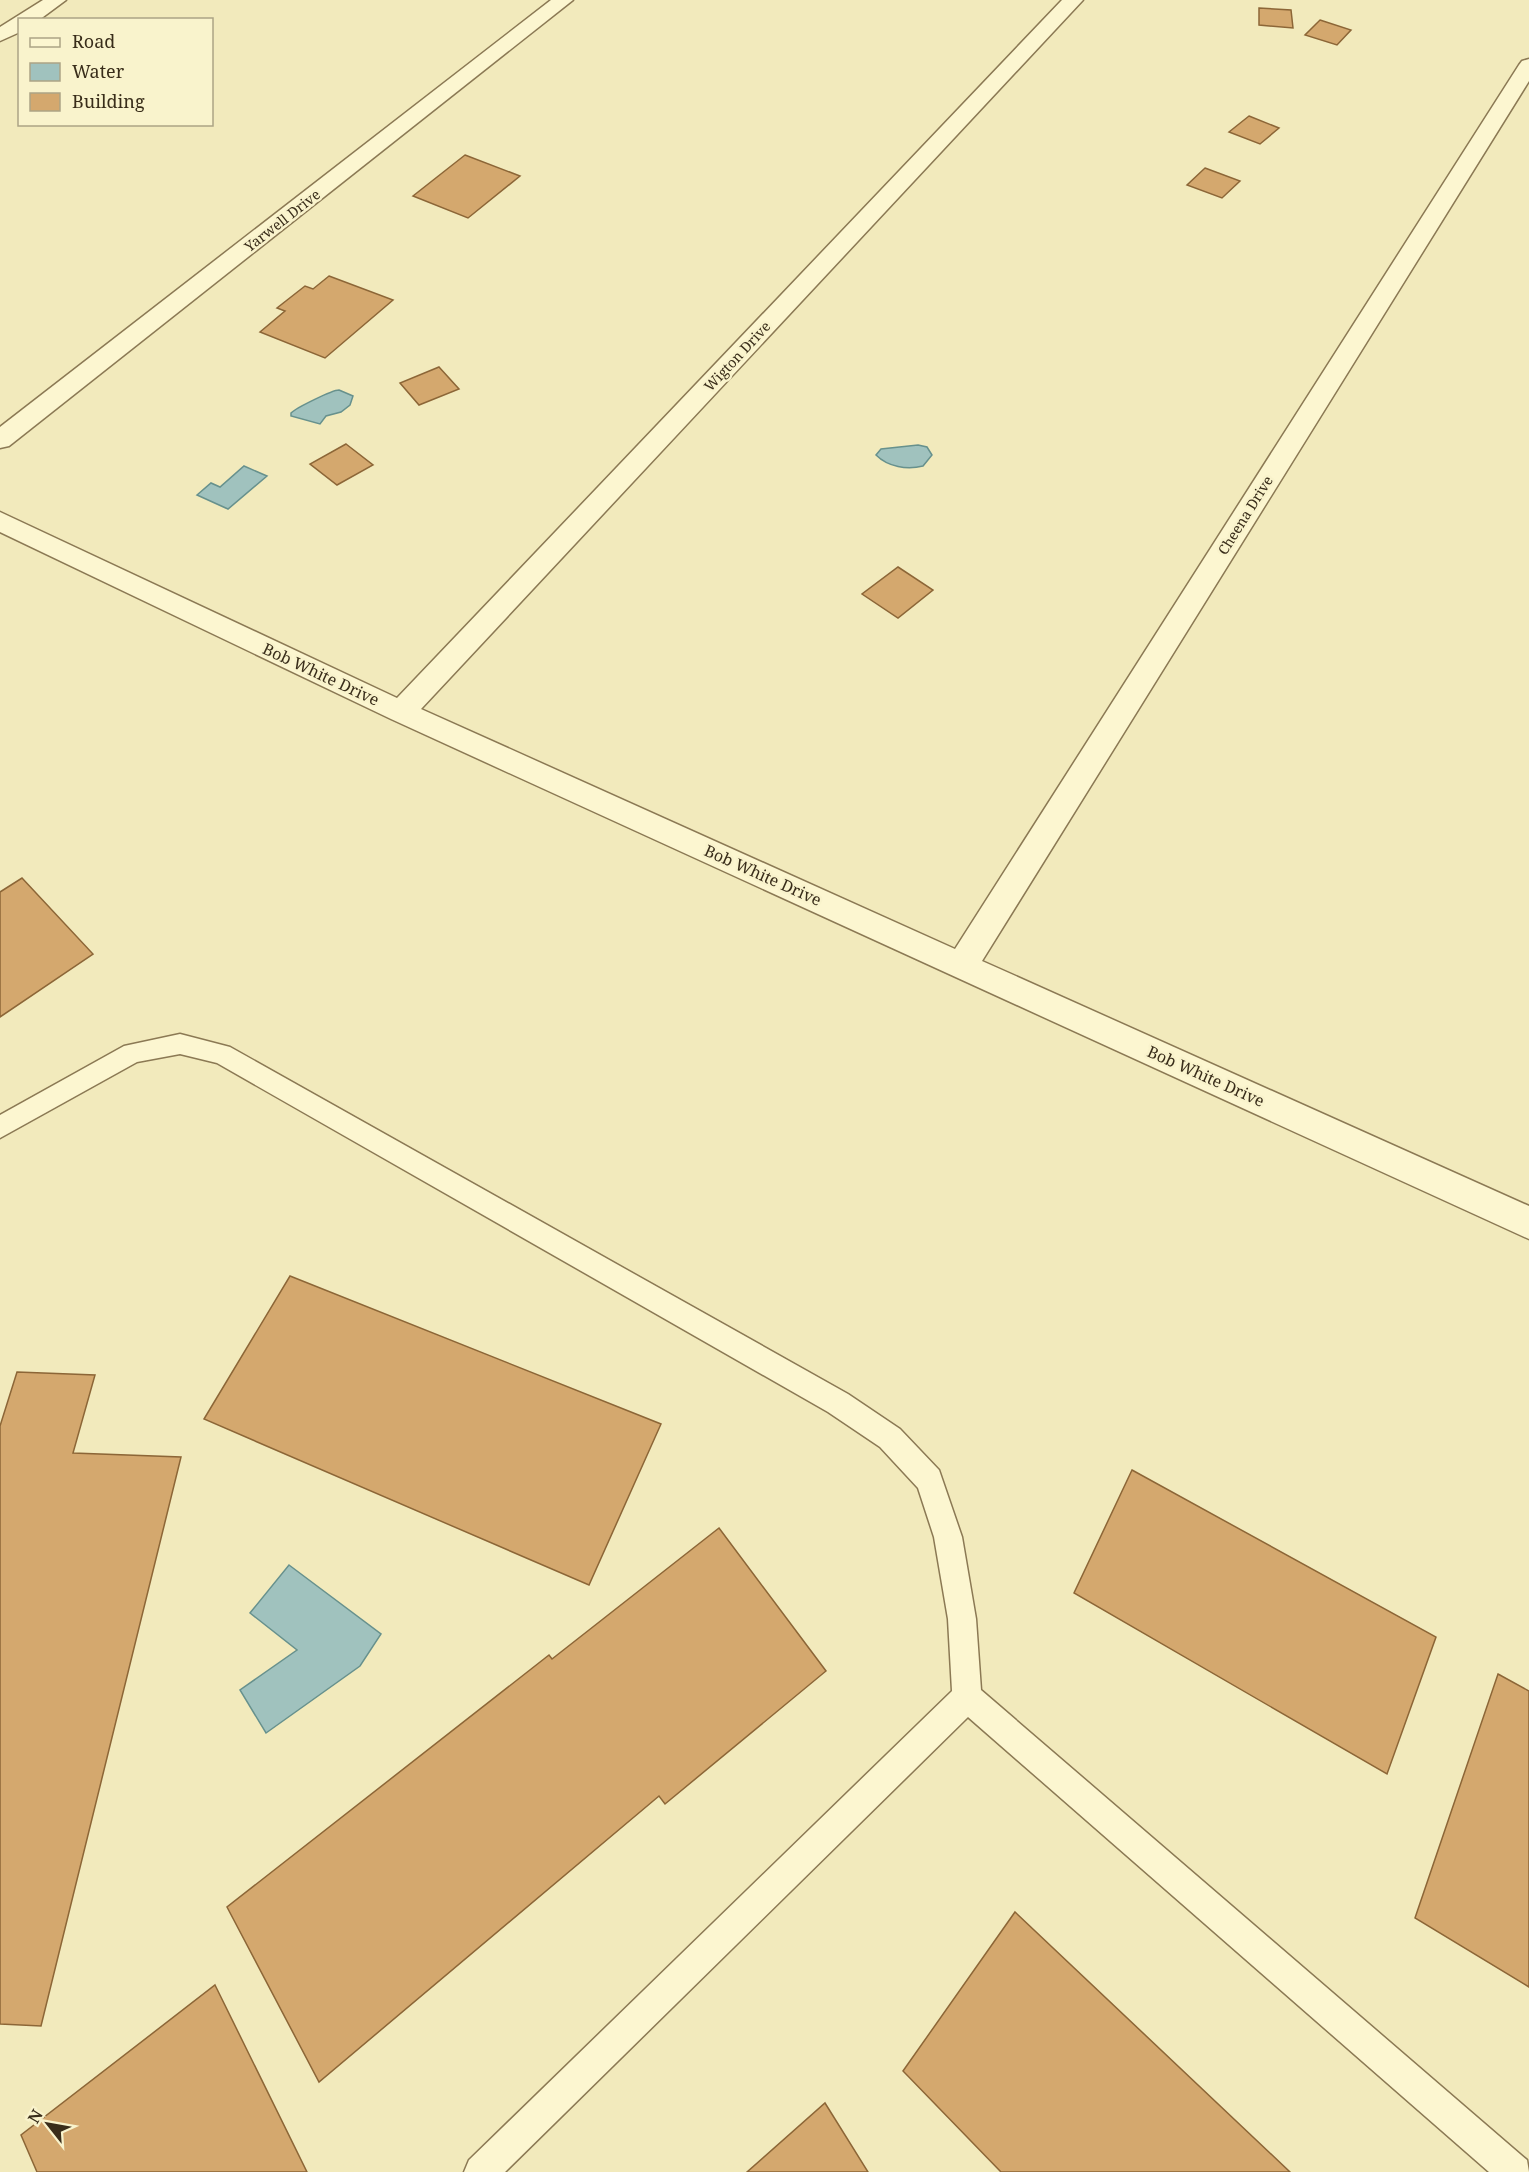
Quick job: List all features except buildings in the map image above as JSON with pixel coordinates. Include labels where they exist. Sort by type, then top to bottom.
[{"type":"street","points":[[28,18],[56,0]]},
{"type":"street","name":"Yarwell Drive","points":[[0,441],[563,0]]},
{"type":"street","name":"Wigton Drive","points":[[401,712],[1073,0]]},
{"type":"street","points":[[0,35],[18,24]]},
{"type":"street","name":"Cheena Drive","points":[[962,965],[1529,65]]},
{"type":"street","name":"Bob White Drive","points":[[0,521],[401,712],[1529,1223]]},
{"type":"lane","points":[[0,1127],[132,1053],[180,1044],[222,1054],[838,1403],[890,1438],[929,1480],[948,1537],[962,1618],[967,1696],[1515,2172]]},
{"type":"lane","points":[[481,2172],[967,1696]]},
{"type":"water","points":[[339,390],[353,396],[350,405],[341,412],[326,416],[320,424],[291,416],[291,413],[307,404]]},
{"type":"water","points":[[918,445],[927,447],[932,455],[923,466],[898,467],[876,455],[881,449]]},
{"type":"water","points":[[244,466],[267,476],[228,509],[197,495],[211,483],[220,487]]},
{"type":"water","points":[[289,1565],[381,1634],[360,1666],[266,1733],[240,1690],[297,1650],[250,1613]]}]
